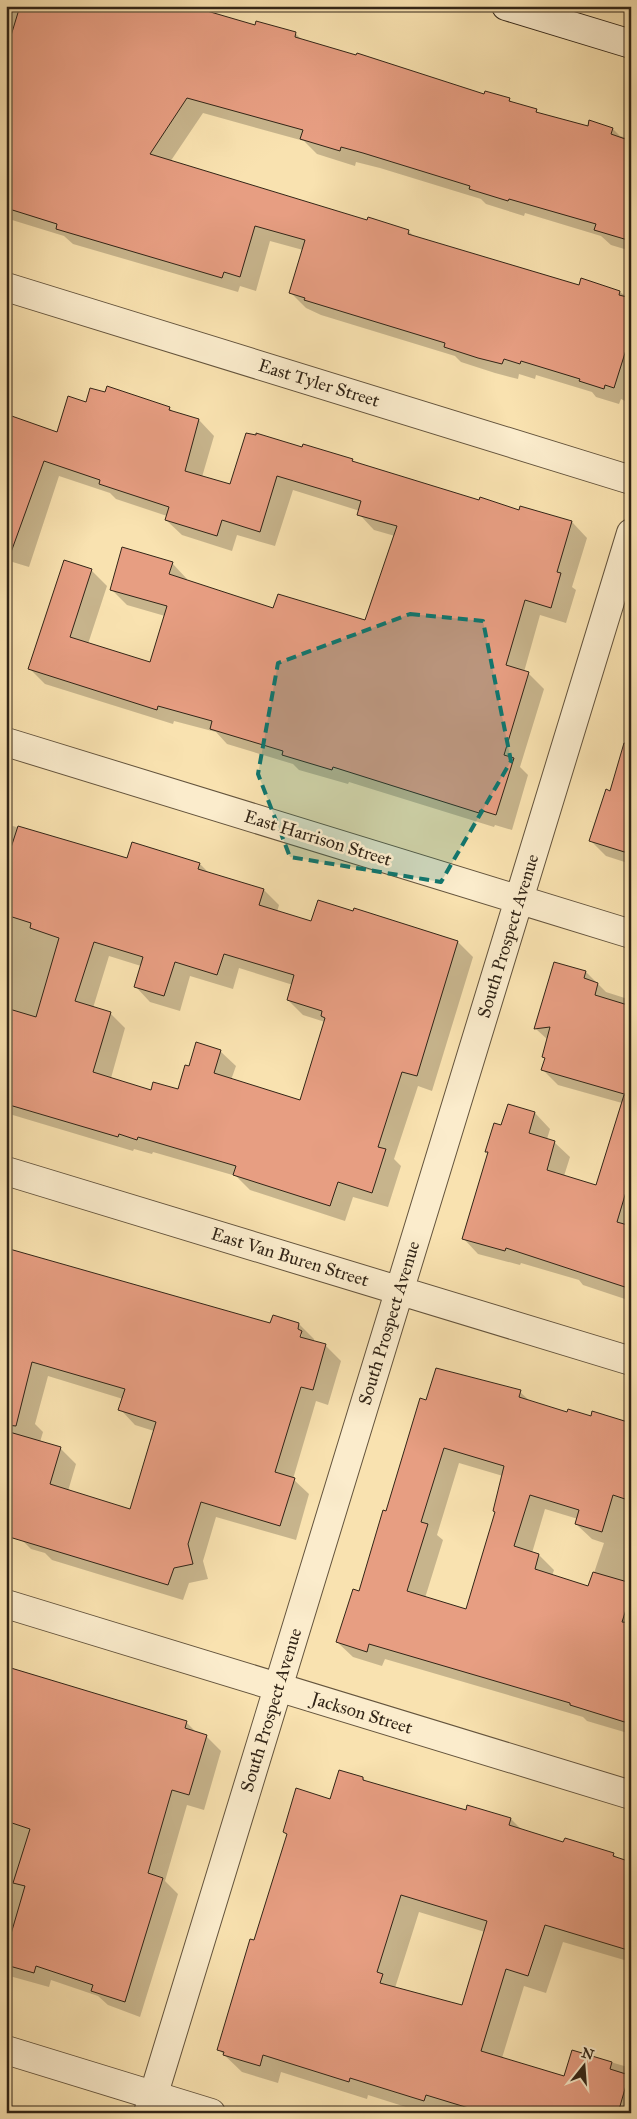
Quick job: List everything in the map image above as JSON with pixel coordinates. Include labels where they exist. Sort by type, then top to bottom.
[{"type":"street","points":[[506,6],[631,44]]},
{"type":"street","name":"East Tyler Street","points":[[6,286],[631,480]]},
{"type":"street","name":"South Prospect Avenue","points":[[151,2104],[631,533]]},
{"type":"street","name":"East Harrison Street","points":[[6,742],[631,934]]},
{"type":"street","name":"East Van Buren Street","points":[[6,1171],[631,1361]]},
{"type":"street","name":"Jackson Street","points":[[6,1604],[631,1795]]},
{"type":"street","points":[[6,2050],[151,2104],[211,2113]]},
{"type":"highlighted area","points":[[410,614],[483,621],[511,761],[441,882],[290,857],[258,774],[278,663]]},
{"type":"building","points":[[20,6],[190,6],[255,25],[256,21],[296,32],[295,37],[356,55],[357,53],[484,94],[485,91],[510,98],[509,101],[537,109],[536,112],[588,126],[589,120],[613,128],[611,134],[631,141],[631,241],[594,230],[596,224],[509,199],[508,201],[469,189],[470,186],[363,153],[341,147],[340,151],[300,139],[303,130],[187,98],[150,154],[367,220],[368,217],[409,230],[408,234],[579,285],[581,278],[620,291],[619,295],[631,298],[631,334],[614,388],[605,385],[604,389],[579,381],[580,379],[521,361],[520,364],[504,359],[502,364],[478,358],[444,347],[445,343],[304,300],[305,298],[289,293],[305,240],[255,226],[240,277],[224,272],[222,278],[56,229],[57,224],[6,208],[6,52]]},
{"type":"building","points":[[107,386],[170,407],[169,410],[199,419],[185,471],[230,484],[246,433],[256,435],[256,433],[302,447],[303,444],[353,459],[352,461],[479,500],[480,497],[519,510],[520,506],[572,521],[557,572],[561,573],[551,608],[525,600],[506,665],[529,672],[504,755],[514,758],[496,815],[480,810],[479,813],[333,767],[332,770],[282,755],[283,751],[210,729],[212,721],[158,706],[157,710],[28,669],[64,560],[92,569],[70,637],[150,662],[167,606],[110,590],[122,547],[173,562],[169,574],[273,608],[278,594],[365,620],[397,526],[357,515],[361,501],[277,476],[260,532],[222,520],[217,536],[165,520],[169,507],[99,484],[100,480],[44,461],[10,555],[6,555],[6,414],[57,432],[68,396],[86,402],[90,388],[105,392]]},
{"type":"building","points":[[624,743],[631,744],[631,854],[589,841],[606,789],[610,791]]},
{"type":"building","points":[[18,826],[127,858],[132,842],[200,863],[198,869],[264,889],[259,905],[311,921],[318,900],[353,911],[354,908],[458,941],[417,1076],[402,1072],[378,1147],[386,1149],[372,1193],[338,1182],[330,1206],[233,1175],[236,1166],[138,1137],[137,1140],[119,1134],[118,1137],[6,1104],[6,1008],[36,1017],[59,938],[30,928],[31,923],[6,915],[6,863]],"holes":[[[94,942],[143,957],[134,987],[164,996],[175,962],[217,975],[224,954],[294,975],[287,1000],[322,1011],[321,1016],[325,1018],[300,1100],[214,1073],[221,1050],[196,1042],[189,1066],[185,1065],[178,1089],[153,1082],[151,1090],[93,1072],[111,1012],[75,1001]]]},
{"type":"building","points":[[554,962],[586,971],[584,978],[598,983],[595,995],[631,1006],[631,1096],[541,1070],[545,1058],[542,1057],[550,1027],[534,1029]]},
{"type":"building","points":[[624,1095],[631,1096],[631,1175],[617,1222],[631,1226],[631,1289],[506,1248],[505,1251],[462,1239],[488,1152],[485,1152],[494,1123],[501,1125],[508,1104],[535,1112],[529,1133],[555,1141],[547,1170],[596,1185]]},
{"type":"building","points":[[6,1248],[270,1323],[273,1315],[299,1323],[298,1329],[302,1331],[300,1337],[326,1344],[313,1390],[301,1387],[275,1472],[295,1478],[280,1526],[201,1502],[188,1544],[193,1564],[174,1568],[168,1585],[6,1536],[6,1431],[61,1447],[50,1484],[130,1509],[156,1422],[118,1410],[125,1389],[32,1362],[16,1426],[6,1425]]},
{"type":"building","points":[[436,1368],[521,1390],[519,1397],[567,1412],[568,1409],[591,1416],[592,1411],[631,1423],[631,1501],[613,1495],[602,1532],[575,1524],[579,1510],[530,1495],[514,1546],[539,1554],[535,1569],[588,1586],[593,1572],[631,1583],[631,1594],[622,1622],[631,1623],[631,1724],[570,1705],[570,1703],[369,1644],[367,1652],[336,1642],[353,1589],[359,1591],[383,1510],[386,1511],[420,1398],[426,1400]],"holes":[[[444,1448],[504,1466],[493,1511],[495,1512],[466,1609],[407,1591],[428,1524],[421,1522]]]},
{"type":"building","points":[[11,1668],[187,1721],[185,1728],[207,1735],[189,1795],[172,1790],[148,1873],[163,1878],[125,2002],[91,1991],[93,1985],[36,1966],[34,1973],[6,1965],[6,1951],[25,1886],[13,1883],[30,1829],[6,1821],[6,1684]]},
{"type":"building","points":[[339,1770],[363,1777],[363,1780],[466,1810],[467,1805],[511,1818],[509,1825],[563,1842],[565,1838],[614,1853],[613,1856],[631,1862],[631,1951],[545,1925],[528,1976],[506,1969],[481,2051],[564,2076],[572,2050],[612,2062],[610,2069],[629,2075],[618,2113],[485,2113],[426,2095],[424,2101],[350,2078],[349,2082],[263,2055],[260,2066],[223,2055],[224,2052],[217,2050],[250,1939],[254,1940],[287,1834],[283,1832],[296,1788],[330,1799]],"holes":[[[401,1895],[487,1921],[462,2005],[380,1983],[383,1974],[377,1972]]]}]
